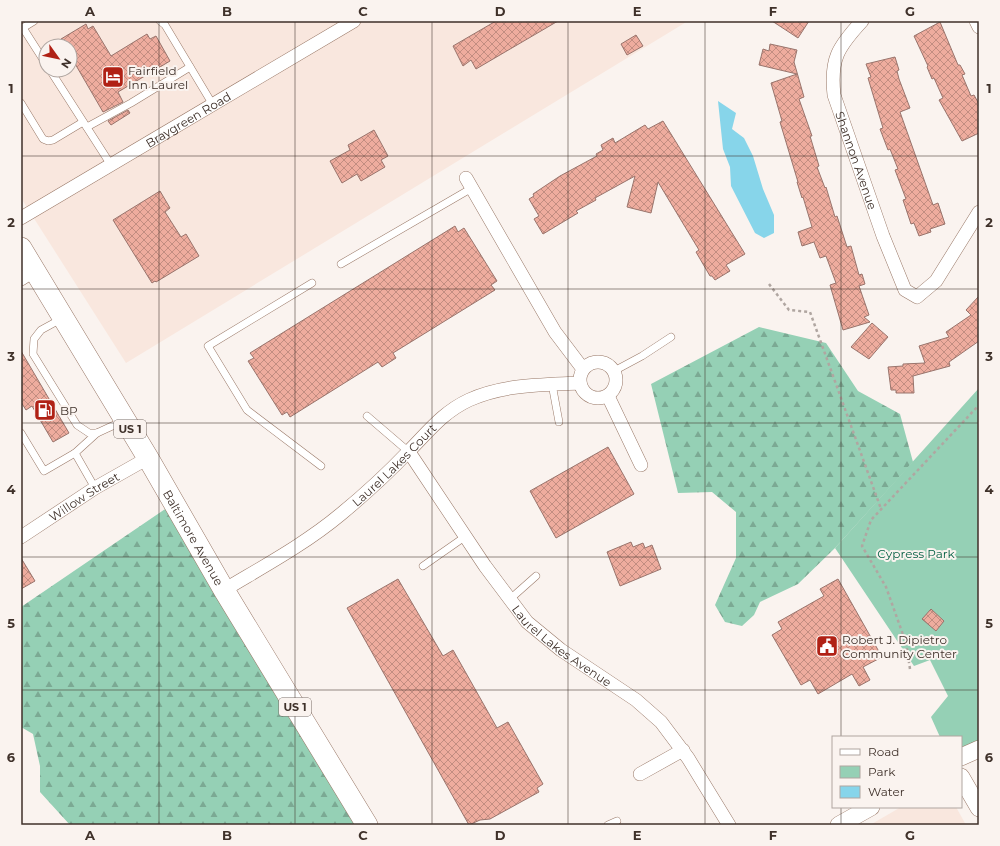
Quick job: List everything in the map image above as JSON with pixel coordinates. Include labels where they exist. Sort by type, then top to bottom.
[{"type":"main road","name":"Baltimore Avenue","points":[[21,248],[28,275],[64,318],[148,458],[224,590],[367,825]]},
{"type":"street","name":"Braygreen Road","points":[[21,218],[354,21]]},
{"type":"street","name":"Shannon Avenue","points":[[862,21],[842,46],[835,59],[832,71],[834,94],[883,236],[905,290],[917,297],[936,281],[979,212]]},
{"type":"street","points":[[976,21],[979,27]]},
{"type":"street","points":[[469,183],[555,332],[583,369]]},
{"type":"street","points":[[603,362],[614,371],[616,385],[608,396],[601,399],[587,395],[582,390],[580,376],[583,369],[589,364],[603,362]]},
{"type":"street","name":"Laurel Lakes Court","points":[[224,590],[305,542],[341,514],[409,452],[440,417],[470,399],[508,388],[580,383]]},
{"type":"street","points":[[608,396],[641,465]]},
{"type":"street","name":"Laurel Lakes Avenue","points":[[409,452],[509,600],[527,622],[541,635],[649,710],[661,722],[683,750],[729,825]]},
{"type":"street","name":"Willow Street","points":[[21,537],[95,488],[148,458]]},
{"type":"street","points":[[962,757],[979,749]]},
{"type":"street","points":[[640,774],[683,750]]},
{"type":"street","points":[[962,779],[979,808]]},
{"type":"street","points":[[838,825],[869,808]]},
{"type":"lane","points":[[34,21],[22,28],[38,52]]},
{"type":"lane","points":[[160,21],[165,26],[213,105]]},
{"type":"lane","points":[[21,103],[43,138],[48,141],[131,103],[190,67]]},
{"type":"lane","points":[[55,78],[112,165]]},
{"type":"lane","points":[[341,264],[469,183]]},
{"type":"lane","points":[[312,283],[208,346],[247,410],[321,466]]},
{"type":"lane","points":[[64,318],[41,330],[34,339],[33,354],[77,425],[89,433],[97,433]]},
{"type":"lane","points":[[614,371],[642,356],[671,337]]},
{"type":"lane","points":[[552,384],[559,422]]},
{"type":"lane","points":[[367,416],[409,452]]},
{"type":"lane","points":[[21,433],[44,471],[75,453],[97,433],[125,420]]},
{"type":"lane","points":[[75,453],[95,488]]},
{"type":"lane","points":[[422,566],[466,536]]},
{"type":"lane","points":[[509,600],[536,576]]},
{"type":"lane","points":[[608,825],[617,821]]},
{"type":"path","points":[[769,284],[789,310],[810,312],[881,509]]},
{"type":"path","points":[[910,669],[906,643],[886,587],[862,546],[871,520],[979,405]]},
{"type":"shaded area","points":[[30,21],[688,21],[126,363],[21,198],[21,27]]},
{"type":"shaded area","points":[[899,808],[957,808],[966,825],[870,825]]},
{"type":"green space","points":[[759,327],[826,343],[858,391],[900,414],[913,462],[835,548],[798,584],[760,602],[754,615],[742,626],[725,622],[715,605],[736,558],[736,512],[712,492],[678,493],[651,384]]},
{"type":"green space","name":"Cypress Park","points":[[979,388],[979,749],[962,757],[962,736],[940,736],[931,717],[948,696],[930,660],[914,666],[835,548]]},
{"type":"green space","points":[[174,503],[367,825],[70,825],[40,792],[40,766],[33,734],[21,727],[21,607]]},
{"type":"water","points":[[718,101],[736,113],[732,129],[744,138],[753,156],[763,189],[774,215],[774,233],[764,238],[755,233],[731,186],[730,167],[723,149]]},
{"type":"building","points":[[496,21],[558,21],[476,69],[471,60],[463,66],[453,46]]},
{"type":"building","points":[[772,21],[809,21],[798,38]]},
{"type":"building","points":[[940,22],[958,65],[960,65],[965,74],[962,75],[971,96],[974,95],[979,104],[979,133],[962,141],[939,100],[943,98],[934,78],[932,79],[927,67],[928,66],[914,36]]},
{"type":"building","name":"Fairfield Inn Laurel","points":[[86,24],[88,29],[93,26],[111,56],[147,34],[150,39],[156,36],[170,61],[118,92],[123,102],[103,112],[78,69],[78,38],[63,38]]},
{"type":"building","points":[[636,35],[643,46],[627,55],[621,44]]},
{"type":"building","points":[[770,44],[797,50],[794,62],[804,97],[799,99],[812,136],[810,136],[819,166],[817,167],[825,188],[826,187],[835,217],[837,216],[847,247],[851,246],[859,275],[862,274],[865,284],[859,286],[869,315],[864,317],[870,322],[843,330],[830,285],[836,283],[826,256],[820,258],[814,242],[802,246],[798,232],[812,227],[797,182],[780,122],[782,121],[771,83],[797,74],[759,65],[763,49],[769,51]]},
{"type":"building","points":[[895,57],[899,70],[897,71],[899,79],[910,108],[900,112],[933,205],[938,203],[945,224],[930,229],[931,232],[919,236],[914,223],[911,224],[903,200],[906,199],[895,170],[898,169],[890,149],[888,150],[880,129],[883,128],[868,78],[871,77],[866,64]]},
{"type":"building","points":[[128,110],[130,113],[111,125],[108,121]]},
{"type":"building","points":[[663,121],[745,254],[726,265],[730,271],[715,280],[712,276],[710,276],[696,252],[699,250],[658,182],[651,213],[627,207],[635,176],[595,198],[596,200],[576,211],[578,213],[543,234],[534,219],[539,216],[529,199],[534,196],[533,194],[560,176],[597,156],[596,154],[603,150],[601,145],[613,138],[615,143],[645,125],[648,129]]},
{"type":"building","points":[[374,130],[388,156],[381,160],[385,167],[361,181],[357,174],[342,183],[330,161],[350,150],[348,145]]},
{"type":"building","points":[[160,191],[170,208],[165,212],[181,237],[186,234],[199,256],[152,283],[113,220]]},
{"type":"building","points":[[455,226],[458,232],[464,228],[497,281],[491,285],[495,290],[393,353],[396,358],[382,367],[378,362],[290,417],[287,412],[282,415],[248,361],[254,358],[250,353]]},
{"type":"building","points":[[979,296],[979,341],[949,362],[950,366],[913,376],[914,393],[896,393],[896,390],[891,390],[888,367],[903,366],[903,364],[925,363],[919,346],[949,337],[946,332],[971,315],[966,310]]},
{"type":"building","points":[[872,323],[888,337],[869,359],[851,347]]},
{"type":"building","name":"BP","points":[[21,351],[69,433],[53,442],[32,406],[26,410],[21,402]]},
{"type":"building","points":[[608,447],[634,494],[556,538],[530,491]]},
{"type":"building","points":[[631,542],[633,547],[643,543],[645,548],[652,545],[661,569],[620,586],[607,552]]},
{"type":"building","points":[[21,558],[35,581],[21,589]]},
{"type":"building","points":[[398,579],[443,656],[453,650],[497,728],[508,722],[543,784],[537,788],[539,792],[490,819],[480,820],[469,825],[347,608]]},
{"type":"building","name":"Robert J. Dipietro Community Center","points":[[838,579],[882,657],[863,667],[870,680],[859,686],[852,674],[818,694],[810,680],[801,685],[772,635],[782,629],[778,622],[824,596],[820,589]]},
{"type":"building","points":[[931,609],[944,621],[936,631],[922,619]]},
{"type":"place","name":"Fairfield Inn Laurel","points":[[113,77]]},
{"type":"place","name":"BP","points":[[45,410]]},
{"type":"place","name":"Robert J. Dipietro Community Center","points":[[827,646]]}]
